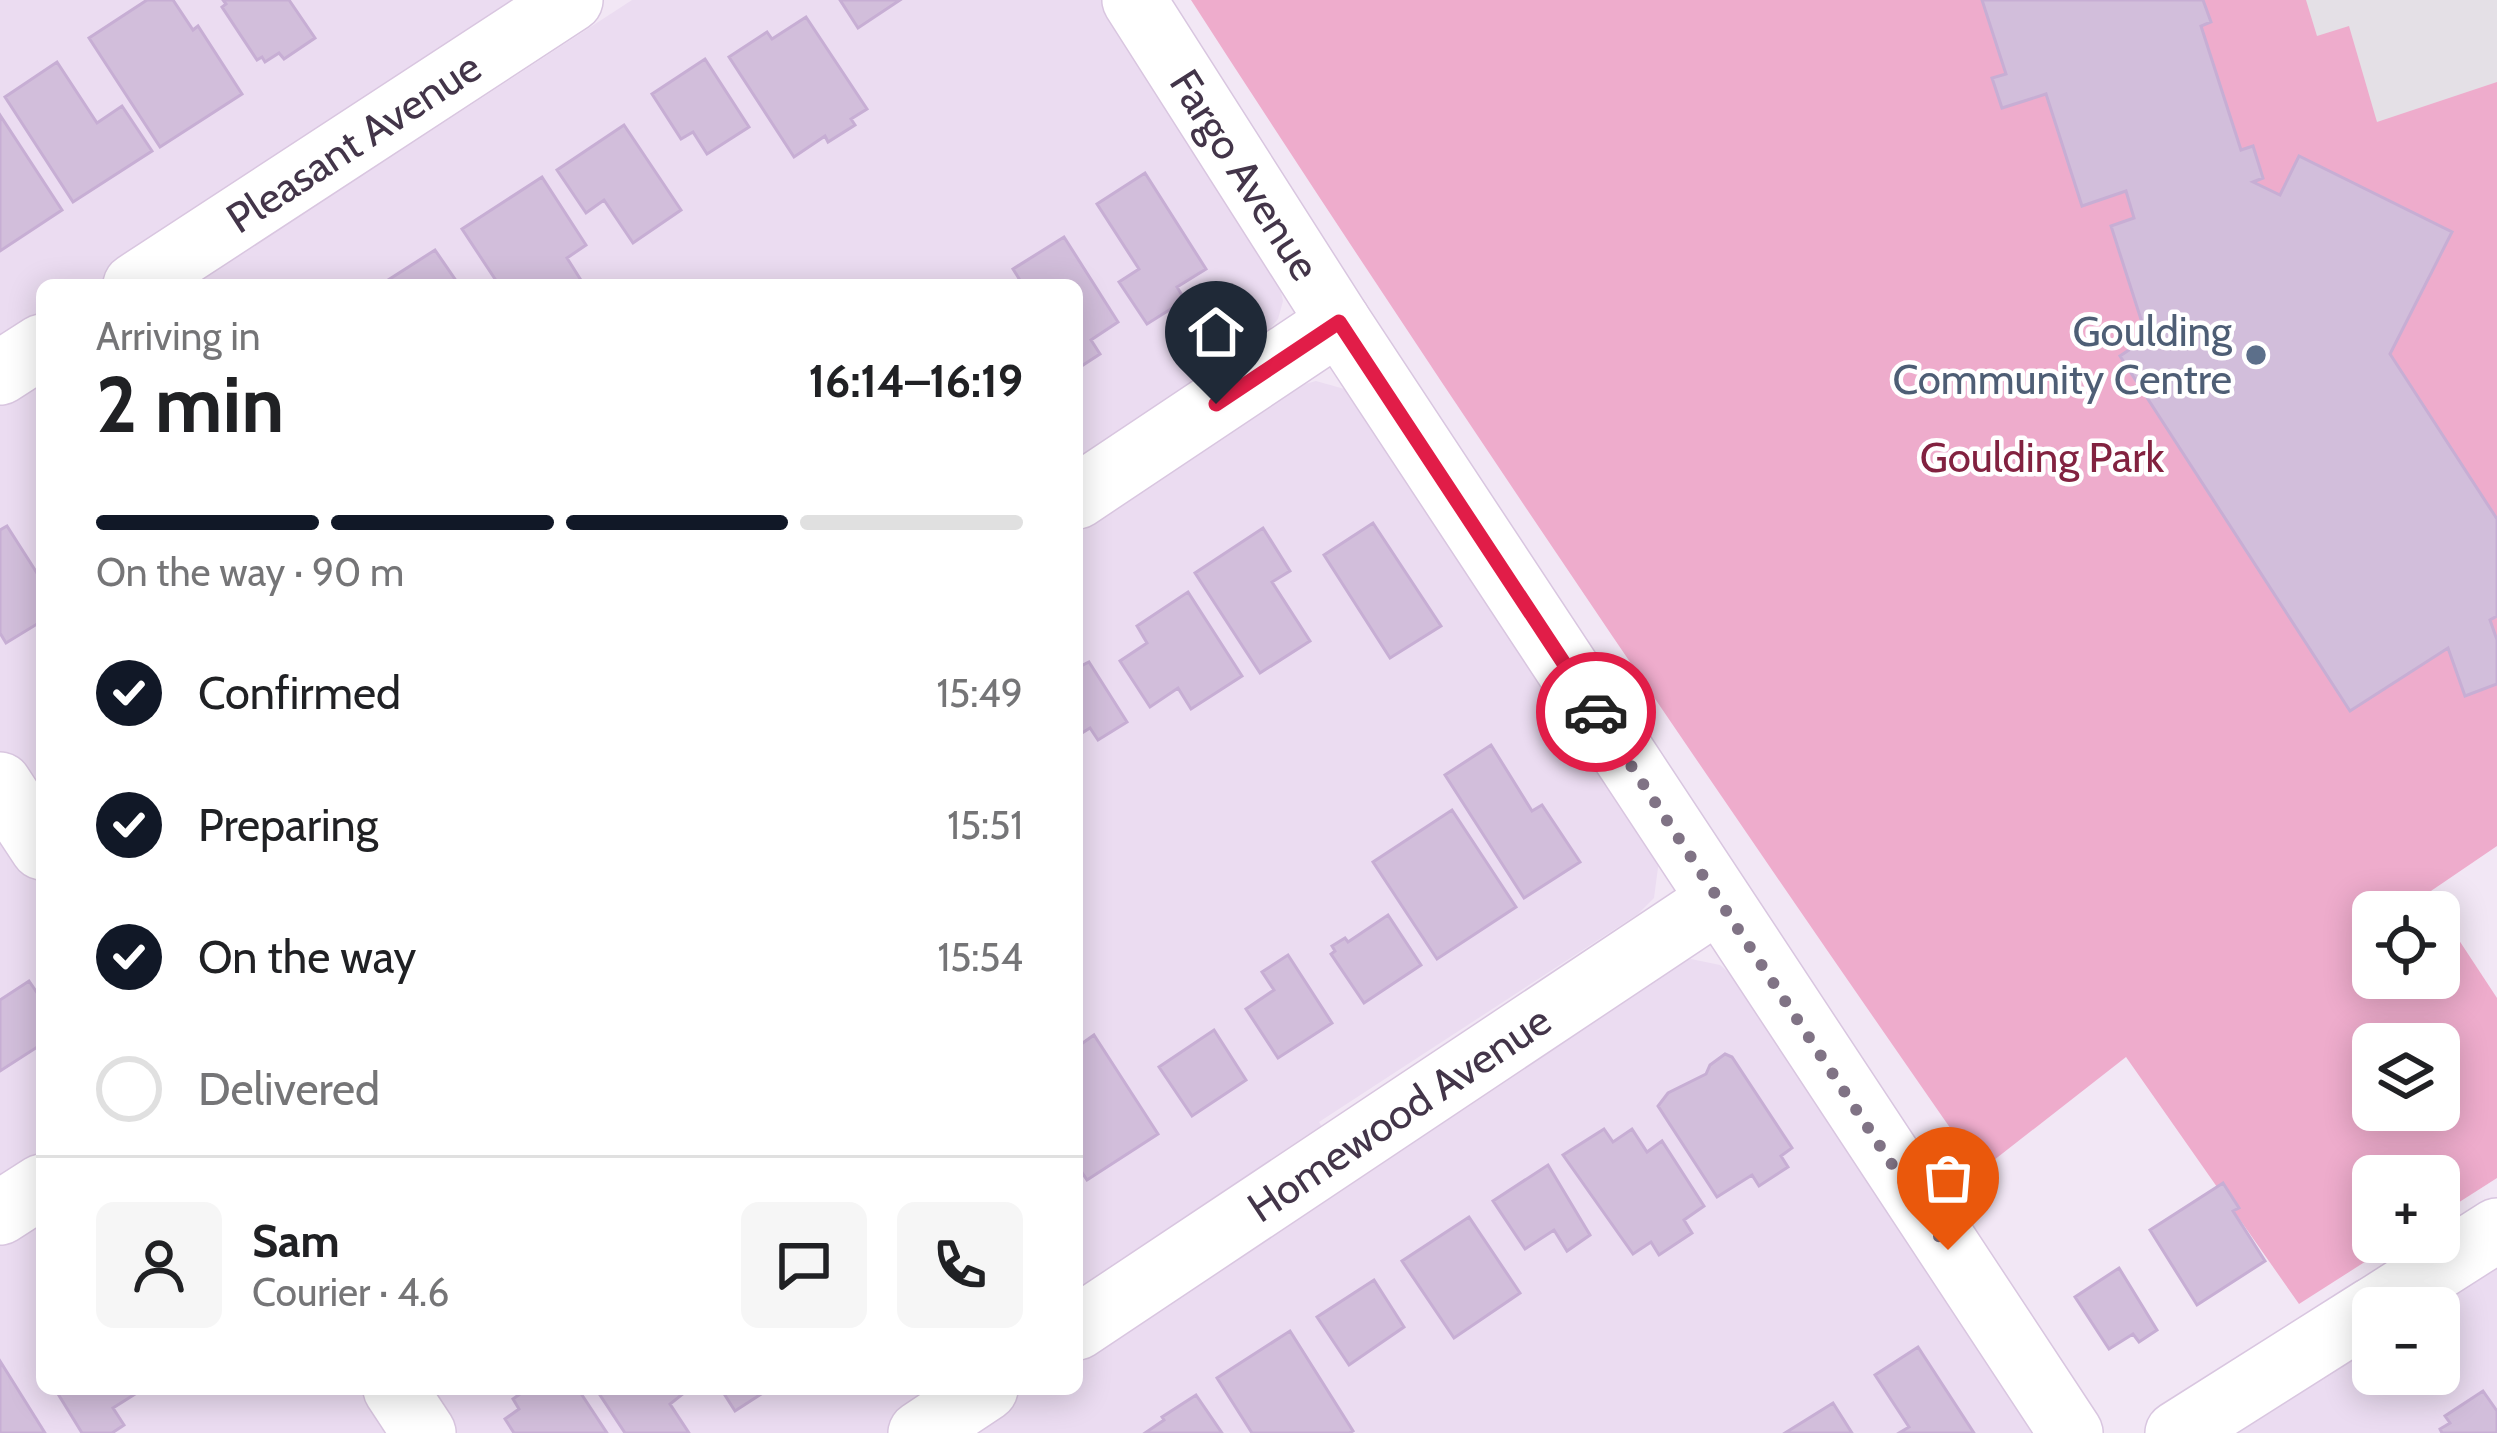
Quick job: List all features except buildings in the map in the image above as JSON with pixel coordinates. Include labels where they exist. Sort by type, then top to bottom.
[{"type":"street","name":"Pleasant Avenue","points":[[144,279],[571,0]]},
{"type":"street","name":"Fargo Avenue","points":[[1134,0],[1339,322],[2071,1433]]},
{"type":"street","points":[[1083,493],[1339,322]]},
{"type":"street","points":[[0,374],[36,350]]},
{"type":"street","points":[[0,784],[36,839]]},
{"type":"street","name":"Homewood Avenue","points":[[1083,1324],[1719,900]]},
{"type":"street","points":[[0,1213],[36,1190]]},
{"type":"street","points":[[2408,1287],[2497,1230]]},
{"type":"street","points":[[2177,1433],[2352,1323]]},
{"type":"street","points":[[399,1395],[424,1433]]},
{"type":"street","points":[[920,1433],[977,1395]]},
{"type":"shaded area","points":[[0,0],[523,0],[346,116],[377,166],[632,0],[1101,0],[1276,269],[1283,301],[1278,319],[1125,501],[1305,384],[1316,381],[1348,390],[1659,860],[1654,898],[1638,914],[1319,1122],[1350,1172],[1674,964],[1691,959],[1720,965],[1732,975],[2033,1433],[0,1433]]},
{"type":"shaded area","points":[[2306,0],[2497,0],[2497,82],[2377,122],[2349,26],[2317,36]]},
{"type":"shaded area","points":[[2497,1258],[2497,1433],[2229,1433],[2352,1353],[2352,1395],[2460,1395],[2460,1287],[2452,1287]]},
{"type":"green space","name":"Goulding Park","points":[[1191,0],[2497,0],[2497,846],[2431,891],[2352,891],[2352,999],[2460,999],[2460,942],[2497,998],[2497,1178],[2460,1202],[2460,1155],[2352,1155],[2352,1263],[2363,1263],[2299,1304],[2126,1057],[1980,1171],[1580,588]]},
{"type":"way so far","points":[[1596,712],[1948,1250]]},
{"type":"place","name":"Goulding Community Centre","points":[[2256,355]]},
{"type":"route","points":[[1216,404],[1339,322],[1596,712]]}]
